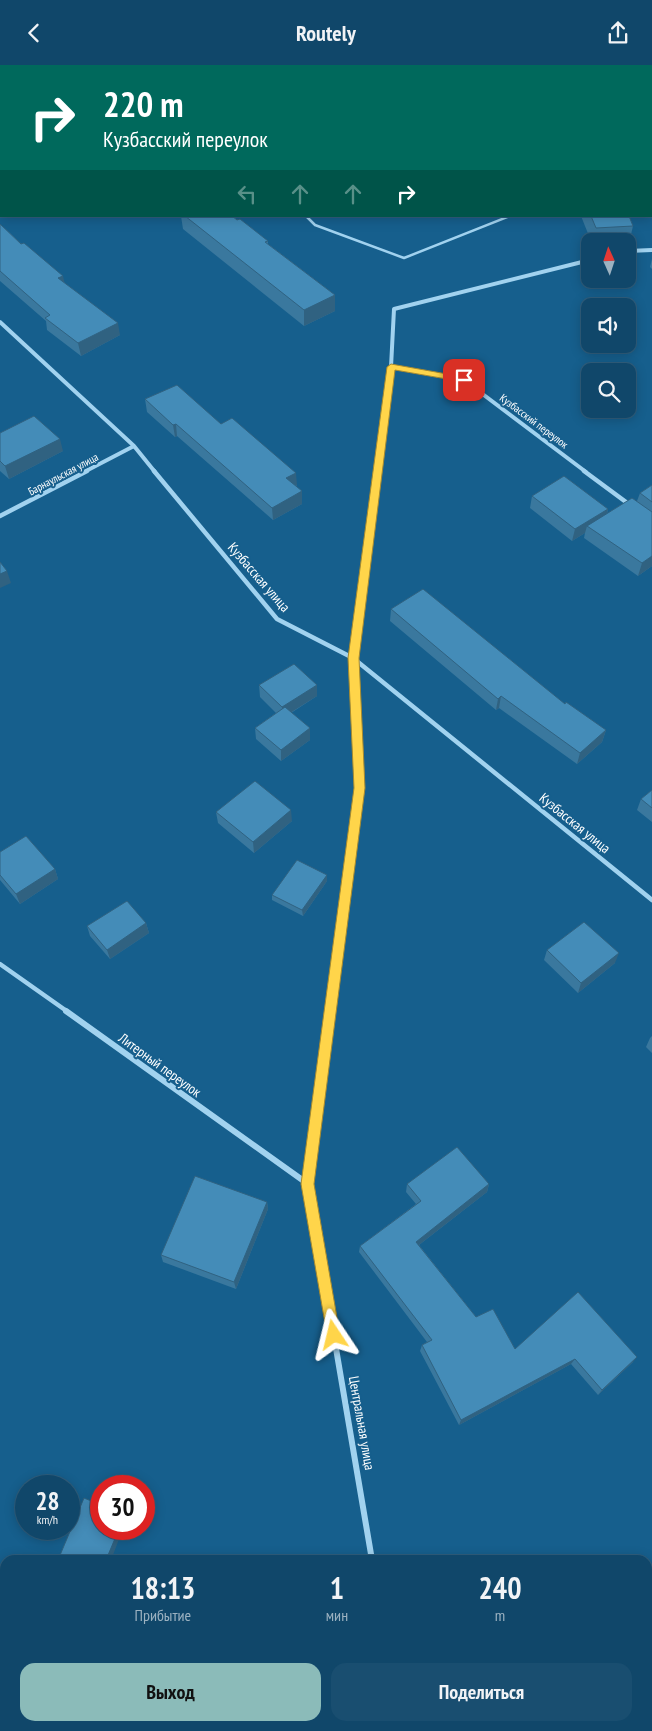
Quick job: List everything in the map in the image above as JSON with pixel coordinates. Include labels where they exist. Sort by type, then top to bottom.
[{"type":"street","points":[[636,251],[652,250]]},
{"type":"street","name":"Центральная улица","points":[[371,1555],[308,1184],[360,788],[354,658],[391,367],[394,309],[581,262]]},
{"type":"street","name":"Кузбасская улица","points":[[0,322],[134,446],[277,619],[354,658],[652,900]]},
{"type":"street","name":"Кузбасский переулок","points":[[391,367],[464,380],[636,510]]},
{"type":"street","name":"Барнаульская улица","points":[[0,517],[134,446]]},
{"type":"street","name":"Литерный переулок","points":[[0,964],[308,1184]]},
{"type":"lane","points":[[307,217],[316,225],[404,257],[507,217]]},
{"type":"building","points":[[186,217],[233,217],[237,220],[240,219],[268,241],[265,242],[335,295],[304,310]]},
{"type":"building","points":[[591,217],[629,217],[633,226],[596,228]]},
{"type":"building","points":[[0,224],[21,244],[24,243],[63,276],[58,278],[118,323],[78,343],[45,318],[50,315],[0,271]]},
{"type":"building","points":[[177,385],[221,424],[232,418],[296,473],[286,478],[302,491],[272,508],[145,399]]},
{"type":"building","points":[[34,416],[60,439],[5,466],[0,461],[0,433]]},
{"type":"building","points":[[564,476],[608,509],[575,529],[532,496]]},
{"type":"building","points":[[652,485],[652,502],[640,493]]},
{"type":"building","points":[[632,498],[652,512],[652,556],[642,563],[587,526]]},
{"type":"building","points":[[0,562],[7,571],[0,574]]},
{"type":"building","points":[[423,589],[565,704],[566,702],[606,730],[580,753],[501,696],[498,699],[391,609]]},
{"type":"building","points":[[294,664],[317,685],[282,707],[259,685]]},
{"type":"building","points":[[285,707],[310,728],[281,750],[255,728]]},
{"type":"building","points":[[255,781],[291,810],[253,842],[216,812]]},
{"type":"building","points":[[652,790],[652,808],[641,799]]},
{"type":"building","points":[[26,836],[55,869],[16,894],[0,875],[0,852]]},
{"type":"building","points":[[297,860],[327,875],[302,910],[272,895]]},
{"type":"building","points":[[127,901],[146,923],[107,950],[87,926]]},
{"type":"building","points":[[584,922],[619,953],[581,983],[547,950]]},
{"type":"building","points":[[457,1147],[489,1184],[416,1242],[476,1317],[493,1309],[515,1349],[578,1292],[637,1357],[602,1390],[575,1359],[461,1420],[422,1345],[432,1340],[360,1246],[421,1201],[407,1184]]},
{"type":"building","points":[[195,1176],[267,1202],[234,1282],[161,1255]]},
{"type":"building","points":[[84,1498],[90,1500],[90,1540],[114,1540],[108,1555],[60,1555],[66,1540],[80,1540],[80,1508]]},
{"type":"route","points":[[334,1335],[308,1184],[360,788],[354,658],[391,367],[464,380]]}]
